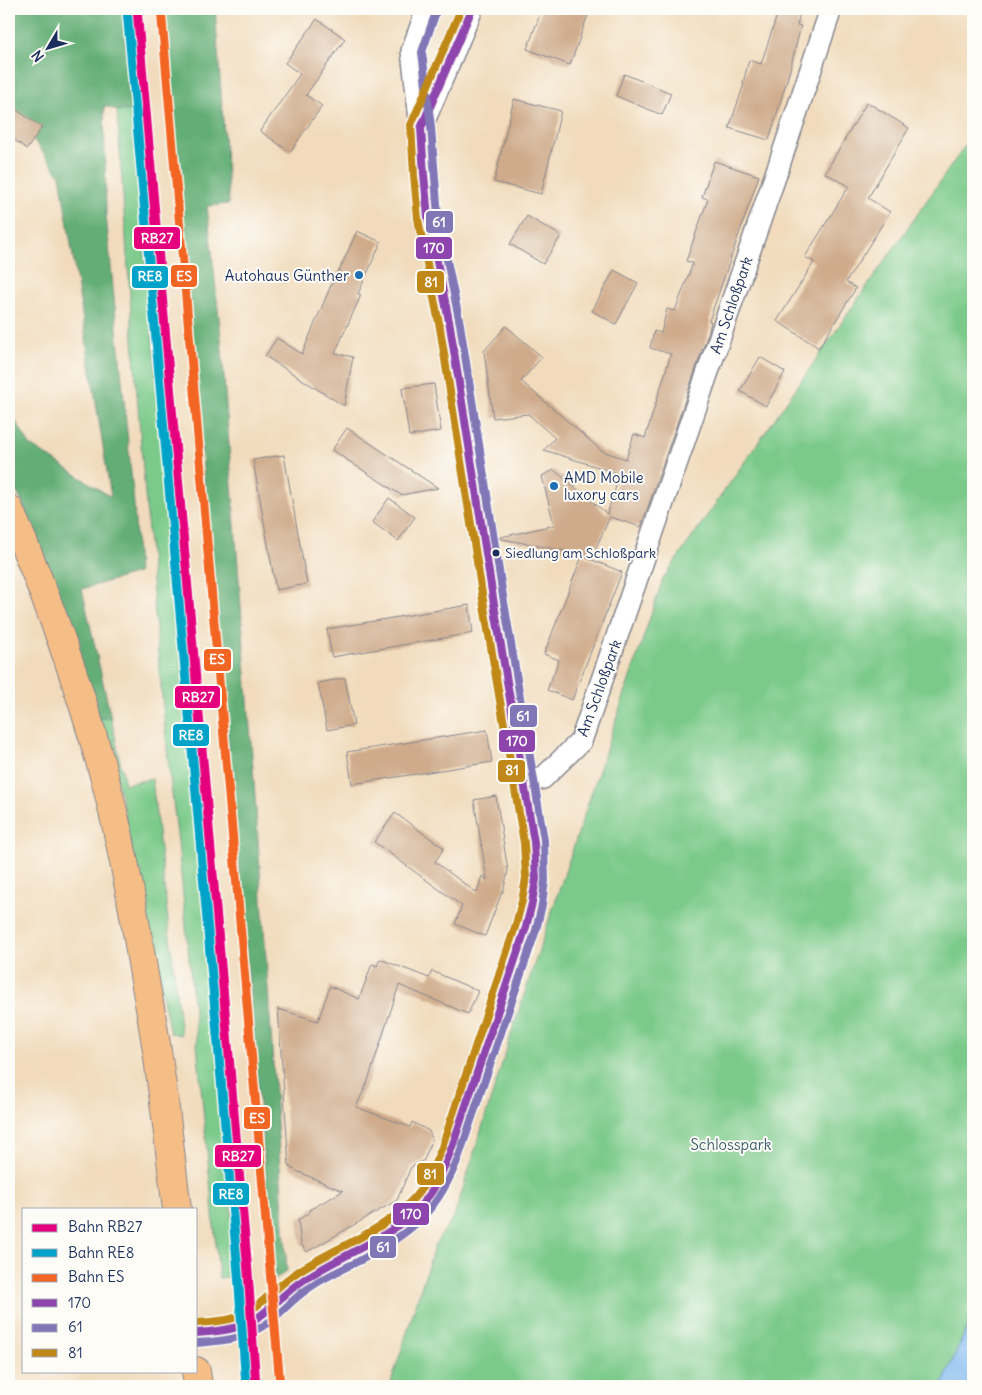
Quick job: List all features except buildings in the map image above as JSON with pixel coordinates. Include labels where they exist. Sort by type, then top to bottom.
[{"type":"main road","points":[[9,509],[48,604],[73,672],[96,750],[118,836],[133,906],[160,1073],[176,1208]]},
{"type":"main road","points":[[196,1372],[198,1386]]},
{"type":"street","points":[[198,1334],[238,1328],[256,1319],[305,1279],[381,1237],[407,1220],[435,1187],[477,1073],[514,962],[531,906],[537,872],[534,842],[450,326],[428,217],[421,128],[412,51],[426,9]]},
{"type":"street","points":[[421,128],[472,9]]},
{"type":"street","name":"Am Schloßpark","points":[[523,783],[543,778],[582,741],[831,9]]},
{"type":"green space","points":[[9,9],[123,9],[132,111],[117,110],[104,106],[106,215],[134,504],[138,573],[82,589],[111,718],[98,718],[22,502],[9,477],[9,410],[30,445],[111,497],[60,175],[9,107]]},
{"type":"green space","points":[[162,9],[215,9],[229,204],[207,206],[221,337],[255,795],[287,1271],[274,1280],[243,915]]},
{"type":"green space","points":[[117,110],[132,111],[238,1276],[219,1278],[178,842],[157,643]]},
{"type":"green space","name":"Schlosspark","points":[[973,137],[973,1313],[942,1386],[390,1386],[435,1244],[454,1217],[516,1019],[663,579]]},
{"type":"green space","points":[[98,718],[111,718],[125,784],[152,779],[181,1035],[170,1033],[119,787]]},
{"type":"water","points":[[973,1313],[973,1386],[942,1386]]},
{"type":"rail line","name":"RB27","points":[[137,9],[248,1272],[256,1386]]},
{"type":"rail line","name":"ES","points":[[161,9],[280,1385]]},
{"type":"rail line","name":"RE8","points":[[127,10],[238,1273],[246,1386]]},
{"type":"transit line","name":"81","points":[[198,1323],[229,1319],[252,1309],[299,1271],[381,1226],[410,1203],[422,1188],[431,1173],[442,1147],[522,901],[526,878],[524,843],[440,328],[418,219],[414,175],[411,125],[461,9]]},
{"type":"transit line","name":"170","points":[[198,1333],[236,1328],[253,1320],[300,1282],[388,1232],[417,1209],[430,1194],[451,1150],[526,927],[532,903],[536,879],[534,842],[450,326],[428,217],[424,174],[421,128],[472,9]]},
{"type":"transit line","name":"61","points":[[198,1343],[238,1337],[265,1325],[315,1284],[395,1240],[422,1218],[433,1205],[452,1173],[460,1153],[536,930],[542,905],[545,880],[544,840],[460,324],[438,216],[431,127],[422,52],[436,12]]},
{"type":"place","name":"Autohaus Günther","points":[[359,275]]},
{"type":"place","name":"AMD Mobile luxory cars","points":[[554,486]]},
{"type":"place","name":"Siedlung am Schloßpark","points":[[496,553]]}]
